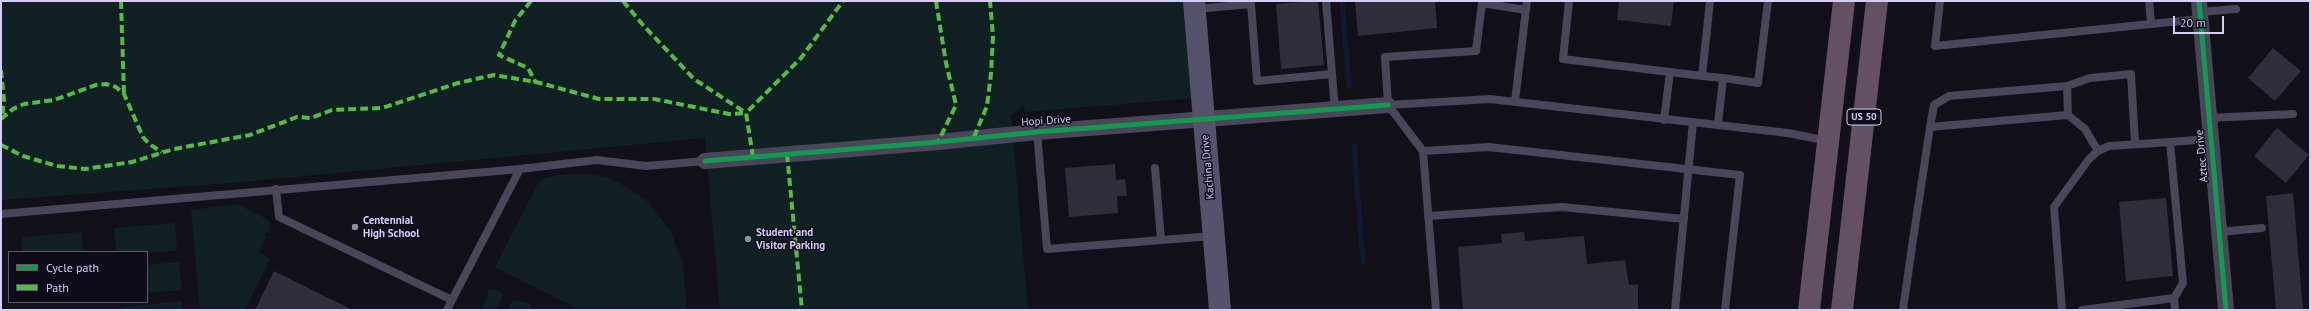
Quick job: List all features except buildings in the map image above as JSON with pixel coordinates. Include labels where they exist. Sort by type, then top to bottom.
[{"type":"highway","name":"US 50","points":[[1809,310],[1844,1]]},
{"type":"highway","name":"US 50","points":[[1842,310],[1878,1]]},
{"type":"street","name":"Kachina Drive","points":[[1194,5],[1220,310]]},
{"type":"street","name":"Aztec Drive","points":[[2200,11],[2208,118],[2226,310]]},
{"type":"street","name":"Hopi Drive","points":[[705,161],[938,142],[1037,132],[1388,105]]},
{"type":"lane","points":[[1326,1],[1335,108]]},
{"type":"lane","points":[[1515,101],[1527,1]]},
{"type":"lane","points":[[1569,1],[1563,60],[1758,83],[1768,1]]},
{"type":"lane","points":[[1702,76],[1710,1]]},
{"type":"lane","points":[[1940,1],[1935,46],[2151,24],[2200,11],[2236,9]]},
{"type":"lane","points":[[2149,1],[2151,24]]},
{"type":"lane","points":[[1194,5],[1251,3],[1257,81],[1332,74]]},
{"type":"lane","points":[[1436,310],[1423,151],[1388,105],[1385,57],[1476,51],[1482,3],[1526,10]]},
{"type":"lane","points":[[1664,120],[1670,72]]},
{"type":"lane","points":[[1903,310],[1934,105],[1949,96],[2066,86],[2090,78],[2131,74],[2135,144]]},
{"type":"lane","points":[[1718,124],[1723,78]]},
{"type":"lane","points":[[2066,86],[2068,115]]},
{"type":"lane","points":[[1388,105],[1490,99],[1515,101],[1664,120],[1718,124],[1788,133],[1828,141]]},
{"type":"lane","points":[[2208,118],[2293,114]]},
{"type":"lane","points":[[1930,128],[2068,115],[2085,129],[2098,151]]},
{"type":"lane","points":[[1675,310],[1693,122]]},
{"type":"lane","points":[[1037,132],[1047,249],[1214,236]]},
{"type":"lane","points":[[2062,310],[2054,207],[2088,160],[2098,151],[2109,146],[2210,139]]},
{"type":"lane","points":[[2170,142],[2183,283],[2174,298],[2175,310]]},
{"type":"lane","points":[[1423,151],[1489,147],[1740,175],[1725,310]]},
{"type":"lane","points":[[1,214],[520,169],[597,160],[646,166],[705,161]]},
{"type":"lane","points":[[1155,168],[1162,240]]},
{"type":"lane","points":[[447,310],[520,169]]},
{"type":"lane","points":[[276,189],[279,217],[452,300]]},
{"type":"lane","points":[[1428,216],[1562,207],[1684,219]]},
{"type":"lane","points":[[2219,232],[2262,228]]},
{"type":"lane","points":[[2082,310],[2174,298]]},
{"type":"shaded area","points":[[1,1],[1197,1],[1197,98],[1025,112],[1024,106],[1011,115],[1028,310],[720,310],[705,138],[231,183],[1,200]]},
{"type":"shaded area","points":[[586,174],[608,177],[630,189],[647,201],[671,232],[683,264],[687,310],[581,310],[495,267],[537,185],[545,178],[557,175]]},
{"type":"shaded area","points":[[237,204],[267,219],[270,223],[269,231],[264,235],[266,237],[259,252],[270,259],[245,310],[200,310],[191,210]]},
{"type":"shaded area","points":[[175,223],[177,251],[148,253],[148,251],[116,251],[114,228]]},
{"type":"shaded area","points":[[81,232],[84,251],[22,251],[21,237]]},
{"type":"shaded area","points":[[179,262],[182,290],[148,293],[148,265]]},
{"type":"shaded area","points":[[489,289],[498,290],[503,294],[500,304],[494,310],[479,310],[484,304]]},
{"type":"shaded area","points":[[516,300],[529,303],[531,310],[509,310],[512,301]]},
{"type":"shaded area","points":[[182,301],[183,310],[122,310],[122,307]]},
{"type":"waterway","points":[[1342,1],[1349,86]]},
{"type":"waterway","points":[[1354,146],[1363,262]]},
{"type":"marked path","points":[[121,1],[124,94]]},
{"type":"marked path","points":[[531,1],[515,21],[499,55],[528,68],[536,83]]},
{"type":"marked path","points":[[623,1],[643,25],[694,79],[746,113]]},
{"type":"marked path","points":[[753,157],[746,113],[801,58],[843,1]]},
{"type":"marked path","points":[[936,1],[946,63],[956,105],[938,142]]},
{"type":"marked path","points":[[974,137],[987,106],[991,74],[993,36],[990,1]]},
{"type":"marked path","points":[[1,70],[4,100],[2,118]]},
{"type":"marked path","points":[[1,145],[23,156],[57,166],[85,169],[132,162],[174,149],[250,135],[297,117],[311,118],[332,110],[382,108],[458,83],[494,75],[536,82],[599,99],[654,99],[729,114],[746,113]]},
{"type":"marked path","points":[[1,119],[13,109],[24,104],[54,100],[96,85],[106,84],[116,87],[124,94],[143,137],[149,144],[162,152]]},
{"type":"marked path","points":[[787,154],[802,310]]},
{"type":"cycle path","points":[[2199,1],[2226,310]]},
{"type":"cycle path","points":[[705,161],[938,142],[1037,132],[1388,105]]},
{"type":"place","name":"Centennial High School","points":[[355,227]]},
{"type":"place","name":"Student and Visitor Parking","points":[[748,239]]}]
